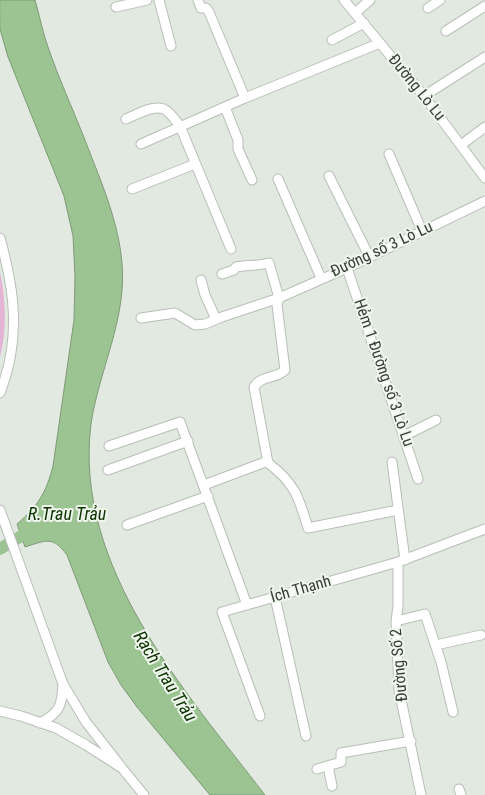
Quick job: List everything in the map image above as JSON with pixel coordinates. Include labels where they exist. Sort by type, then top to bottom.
[{"type":"street","points":[[116,7],[147,0]]},
{"type":"street","points":[[158,0],[171,46]]},
{"type":"street","points":[[198,0],[201,8],[206,8],[209,12],[245,98]]},
{"type":"street","name":"Đường Lò Lu","points":[[344,0],[424,96],[485,178]]},
{"type":"street","points":[[355,13],[370,0]]},
{"type":"street","points":[[428,8],[440,0]]},
{"type":"street","points":[[446,31],[485,6]]},
{"type":"street","points":[[332,40],[364,23]]},
{"type":"street","points":[[141,144],[245,98],[380,43]]},
{"type":"street","points":[[424,96],[485,57]]},
{"type":"street","points":[[225,107],[238,140],[238,149],[242,161],[252,180]]},
{"type":"street","points":[[126,119],[159,108],[167,110],[180,126],[231,249]]},
{"type":"street","points":[[461,145],[485,127]]},
{"type":"street","points":[[389,154],[422,231]]},
{"type":"street","points":[[132,189],[195,164]]},
{"type":"street","points":[[329,176],[369,256]]},
{"type":"street","points":[[278,179],[321,278]]},
{"type":"street","name":"Đường số 3 Lò Lu","points":[[141,318],[174,313],[197,326],[279,298],[347,268],[485,201]]},
{"type":"street","points":[[0,238],[10,274],[15,313],[11,354],[6,378],[0,393]]},
{"type":"street","points":[[222,274],[234,270],[236,267],[269,263],[279,298],[277,305],[286,370],[259,381],[254,387],[268,461],[295,490],[308,528],[398,510]]},
{"type":"street","name":"Hẻm 1 Đường số 3 Lò Lu","points":[[347,268],[418,479]]},
{"type":"street","points":[[201,280],[207,300],[216,319]]},
{"type":"street","points":[[404,436],[436,420]]},
{"type":"street","points":[[109,446],[179,422],[182,425],[247,605]]},
{"type":"street","points":[[108,470],[188,442]]},
{"type":"street","points":[[204,485],[268,461]]},
{"type":"street","name":"Đường Số 2","points":[[392,462],[397,496],[402,561],[396,621],[399,690],[421,795]]},
{"type":"street","points":[[127,525],[208,496]]},
{"type":"street","points":[[0,510],[63,684],[86,722],[144,795]]},
{"type":"street","name":"Ích Thạnh","points":[[260,716],[222,612],[402,561],[485,529]]},
{"type":"street","points":[[275,597],[306,736]]},
{"type":"street","points":[[396,621],[426,614],[453,712]]},
{"type":"street","points":[[436,645],[481,635]]},
{"type":"street","points":[[40,722],[50,718],[56,712],[62,701],[63,684]]},
{"type":"street","points":[[0,711],[40,722],[63,732],[122,768]]},
{"type":"street","points":[[317,769],[341,762],[342,753],[411,740]]},
{"type":"street","points":[[328,766],[332,786]]},
{"type":"shaded area","points":[[0,272],[4,293],[5,315],[0,357]]},
{"type":"water","name":"R.Trau Trảu","points":[[0,0],[35,0],[53,61],[107,198],[120,246],[122,284],[120,304],[91,424],[90,476],[99,527],[117,576],[141,624],[170,669],[265,795],[210,795],[121,685],[108,662],[67,555],[58,545],[49,541],[25,547],[17,524],[36,505],[47,484],[53,466],[74,320],[75,277],[73,236],[64,196],[8,57],[0,29]]},
{"type":"waterway","points":[[0,549],[36,527]]},
{"type":"water label","name":"Rạch Trau Trảu","points":[[164,677]]}]
